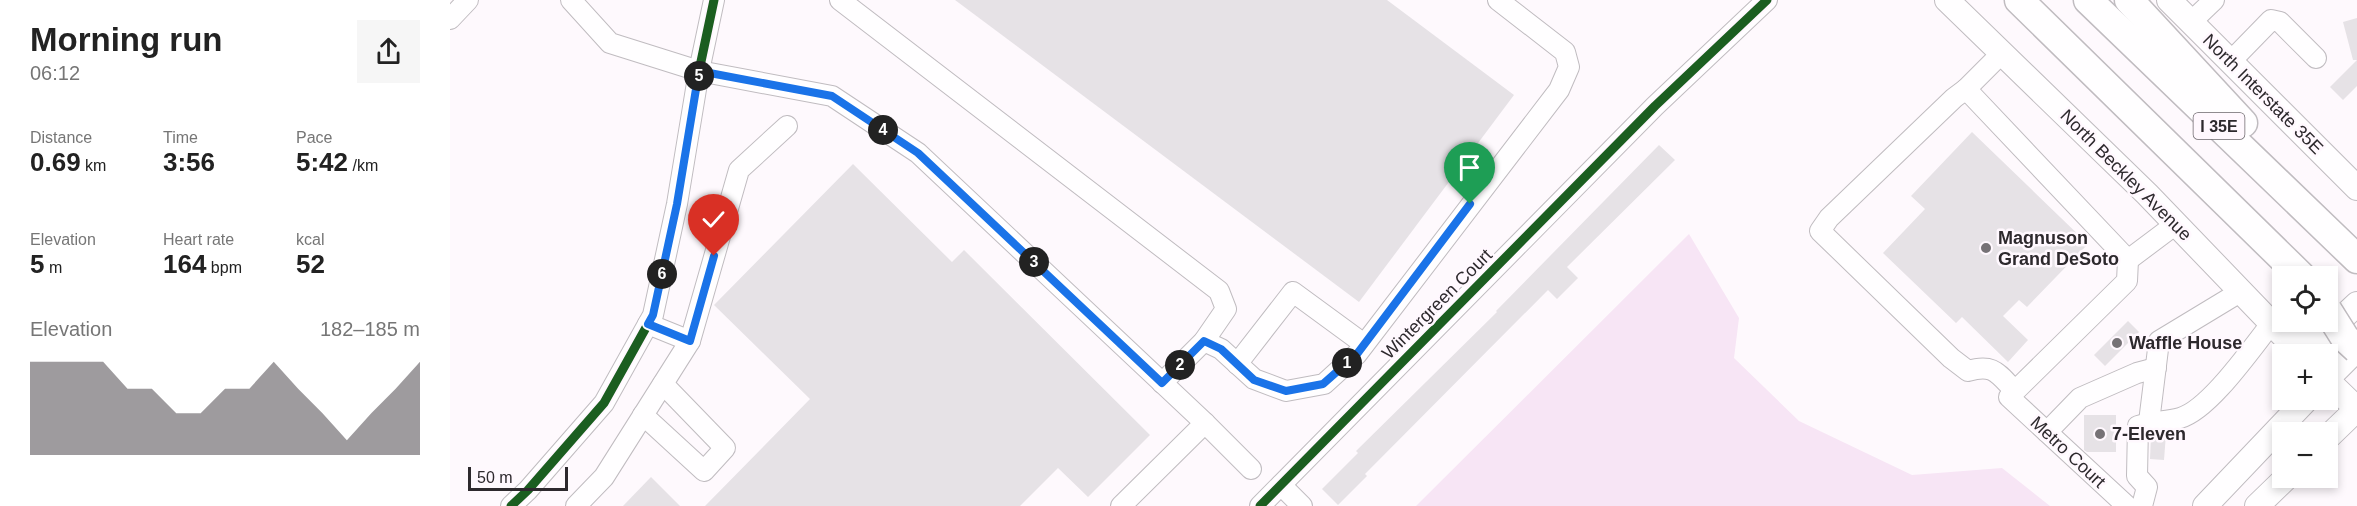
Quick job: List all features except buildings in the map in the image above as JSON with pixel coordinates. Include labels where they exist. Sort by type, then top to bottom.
[{"type":"highway","points":[[1997,0],[2058,57],[2195,172]]},
{"type":"highway","name":"I 35E","points":[[2019,0],[2291,266]]},
{"type":"highway","name":"I 35E","points":[[2088,0],[2353,255]]},
{"type":"highway","points":[[2129,0],[2208,87],[2312,193],[2353,255]]},
{"type":"highway","points":[[2338,311],[2357,329]]},
{"type":"highway","points":[[2338,327],[2345,338],[2357,349]]},
{"type":"main road","name":"North Beckley Avenue","points":[[1947,0],[2176,224],[2291,344]]},
{"type":"main road","name":"North Interstate 35E","points":[[2169,0],[2357,188]]},
{"type":"main road","points":[[2271,324],[2309,342],[2325,334],[2357,304]]},
{"type":"main road","points":[[2338,369],[2357,349]]},
{"type":"main road","points":[[2338,389],[2357,409],[2338,427]]},
{"type":"main road","points":[[2205,506],[2297,410]]},
{"type":"main road","points":[[2257,506],[2276,488]]},
{"type":"street","points":[[450,19],[468,0]]},
{"type":"street","points":[[571,0],[610,43],[699,71],[832,96],[918,153],[1251,469]]},
{"type":"street","points":[[511,506],[604,403],[653,315],[677,204],[699,71],[714,0]]},
{"type":"street","points":[[840,0],[1097,195],[1219,291],[1226,309],[1204,341],[1162,383]]},
{"type":"street","points":[[1204,341],[1221,349],[1254,380],[1286,391],[1323,384],[1364,344],[1559,90],[1569,67],[1565,52],[1498,0]]},
{"type":"street","name":"Wintergreen Court","points":[[1260,506],[1655,106],[1767,0]]},
{"type":"street","points":[[2191,22],[2214,0]]},
{"type":"street","points":[[2230,61],[2271,20],[2280,22],[2316,58]]},
{"type":"street","points":[[2002,53],[1966,90],[2128,260],[2127,281],[2012,394]]},
{"type":"street","name":"Metro Court","points":[[1966,90],[1954,98],[1829,219],[1820,231],[1951,358],[1968,371],[1981,367],[1993,368],[2012,394],[2047,432],[2127,506]]},
{"type":"street","points":[[576,506],[604,477],[690,341],[738,170],[787,126]]},
{"type":"street","points":[[2128,260],[2176,224]]},
{"type":"street","points":[[1237,364],[1293,292],[1364,344]]},
{"type":"street","points":[[2149,422],[2159,341],[2240,292]]},
{"type":"street","points":[[648,324],[690,341]]},
{"type":"street","points":[[2142,506],[2147,487],[2137,476],[2138,426],[2149,422],[2181,418],[2207,402],[2271,324]]},
{"type":"street","points":[[2047,432],[2080,398],[2137,373],[2156,368]]},
{"type":"street","points":[[643,415],[704,471],[725,448],[663,384]]},
{"type":"street","points":[[1121,506],[1204,423]]},
{"type":"street","points":[[1281,485],[1302,506]]},
{"type":"shaded area","points":[[1689,234],[1739,318],[1734,358],[1799,421],[1912,475],[2002,468],[2050,506],[1416,506]]},
{"type":"cycle path","points":[[511,506],[528,490],[604,403],[653,315],[677,204],[699,71],[714,0]]},
{"type":"cycle path","points":[[1260,506],[1655,106],[1767,0]]},
{"type":"place","name":"Magnuson Grand DeSoto","points":[[1986,248]]},
{"type":"place","name":"Waffle House","points":[[2117,343]]},
{"type":"place","name":"7-Eleven","points":[[2100,434]]},
{"type":"route","points":[[714,256],[690,341],[648,324],[653,315],[677,204],[699,71],[832,96],[918,153],[1162,383],[1204,341],[1221,349],[1254,380],[1286,391],[1323,384],[1357,354],[1470,204]]}]
